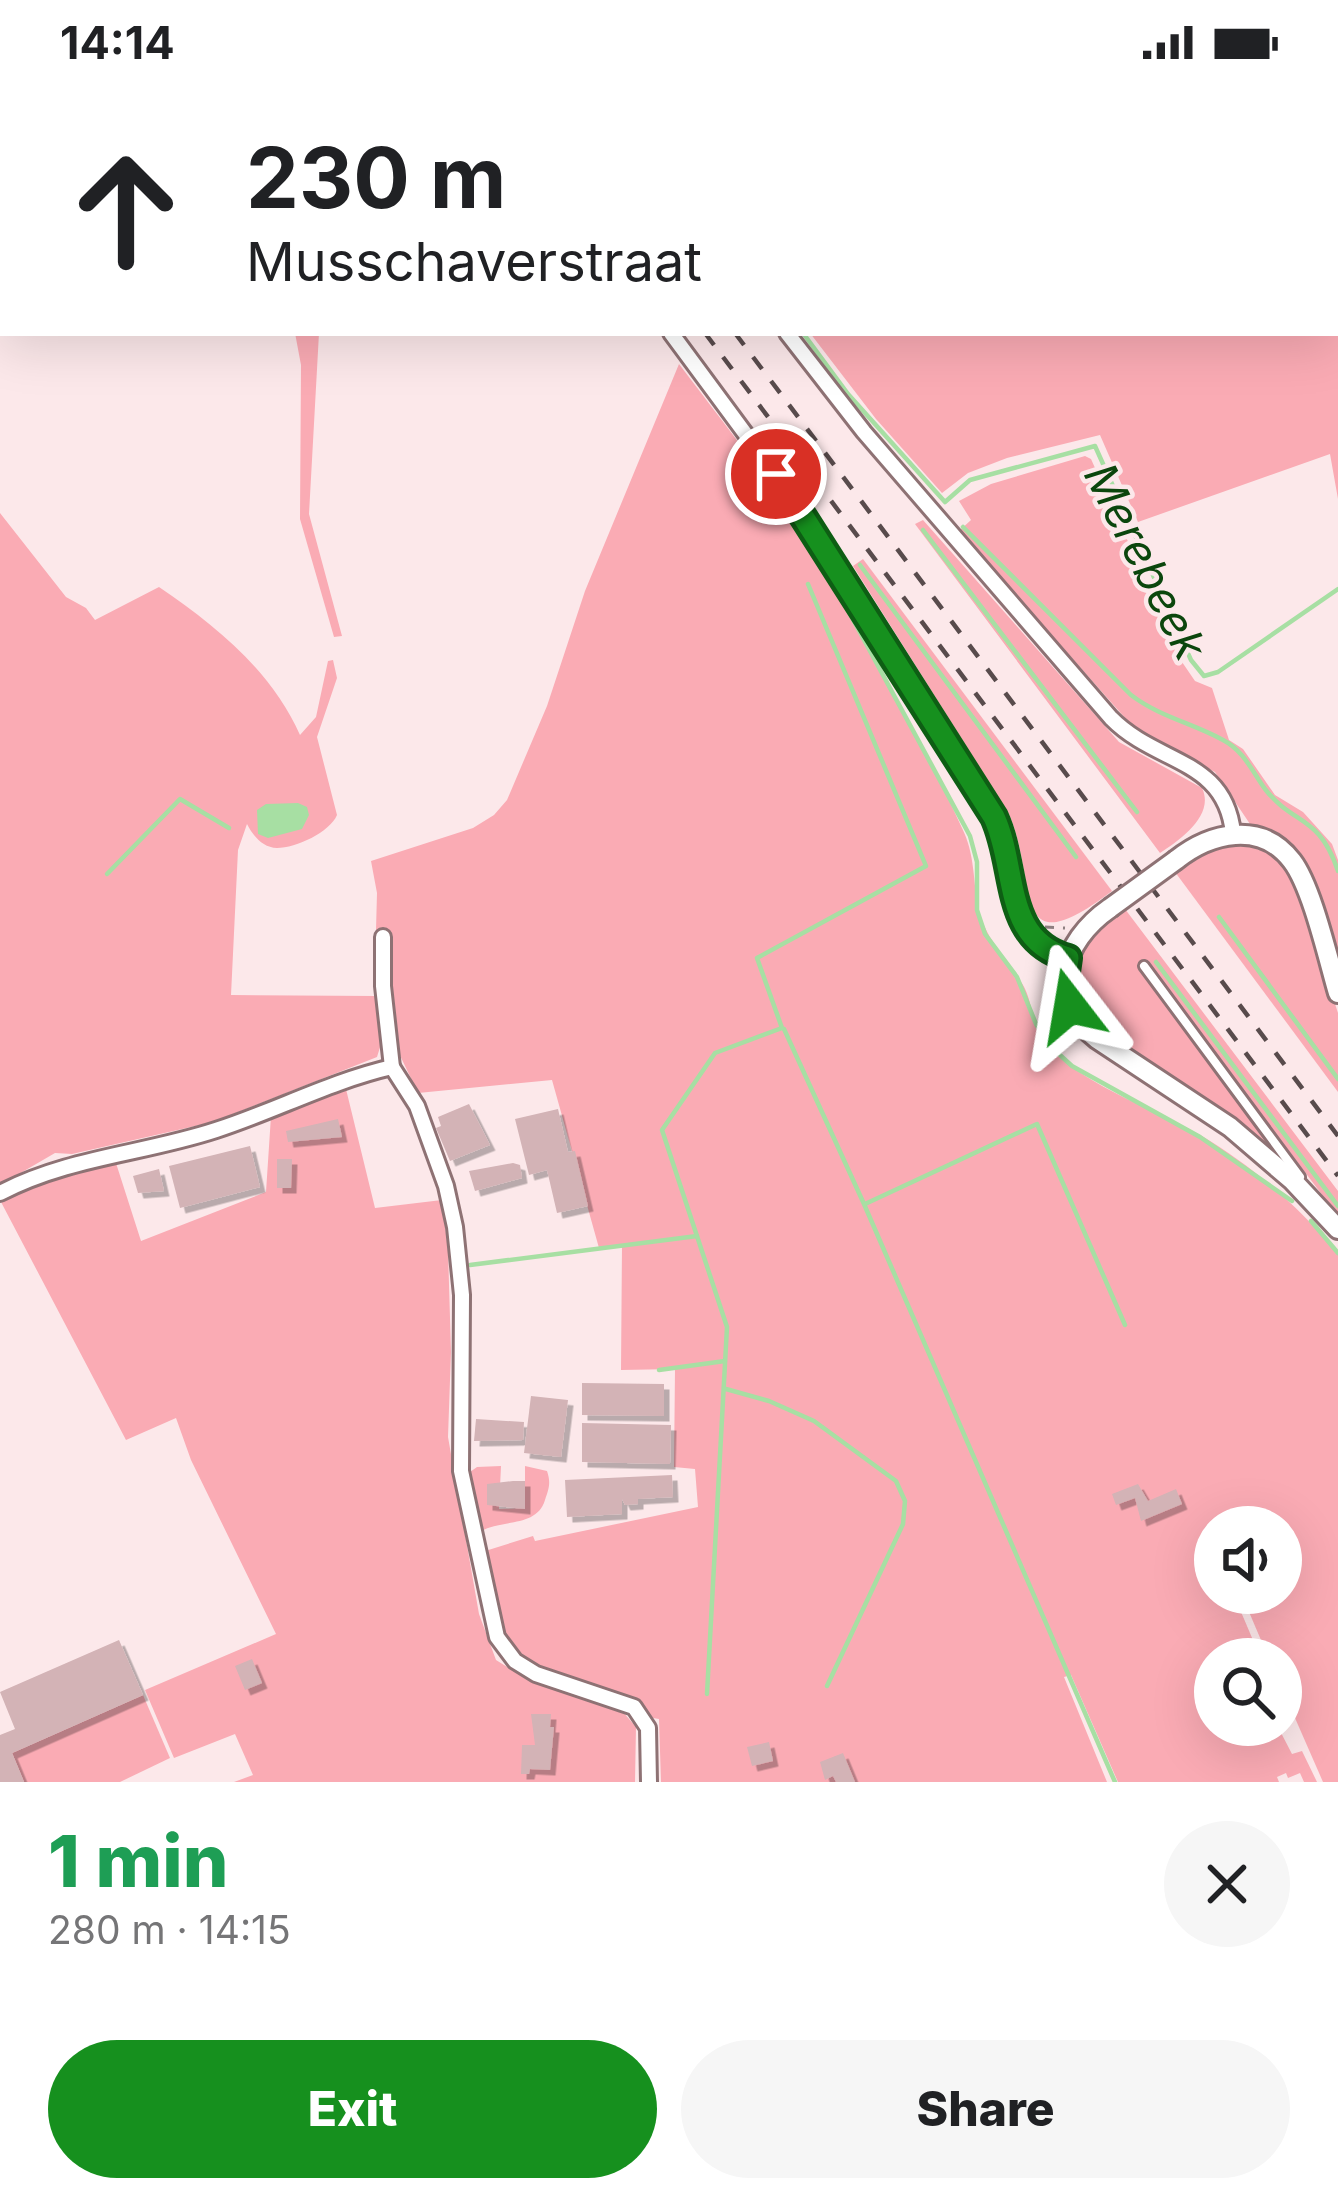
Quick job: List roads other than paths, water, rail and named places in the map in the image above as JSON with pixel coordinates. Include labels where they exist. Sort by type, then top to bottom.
[{"type":"street","points":[[673,336],[755,444],[838,568],[994,817],[1008,856],[1014,904],[1026,931],[1054,954],[1068,958]]},
{"type":"street","points":[[789,336],[841,405],[1120,727],[1214,782],[1229,810],[1233,833]]},
{"type":"street","points":[[1338,993],[1305,885],[1292,860],[1266,842],[1233,833],[1197,844],[1110,908],[1078,936],[1065,979],[1070,1006],[1085,1029],[1243,1137],[1338,1228]]},
{"type":"street","points":[[383,937],[392,1067],[417,1106],[446,1186],[455,1227],[462,1295],[461,1471],[497,1637],[515,1661],[536,1674],[634,1707],[648,1728],[649,1782]]},
{"type":"street","points":[[0,1193],[50,1169],[215,1130],[335,1083],[392,1067]]},
{"type":"lane","points":[[1144,966],[1338,1228]]},
{"type":"waterway","name":"Merebeek","points":[[805,336],[848,394],[945,502],[970,480],[1095,446],[1191,660],[1204,676],[1218,672],[1338,589]]},
{"type":"waterway","points":[[963,527],[1131,695],[1237,750],[1276,801],[1323,839],[1338,871]]},
{"type":"waterway","points":[[923,530],[1137,812]]},
{"type":"waterway","points":[[860,565],[1076,857]]},
{"type":"waterway","points":[[830,577],[970,836],[977,862],[977,910],[985,934],[1017,977],[1049,1045],[1072,1066],[1200,1137],[1292,1201]]},
{"type":"waterway","points":[[707,1694],[727,1327],[662,1130],[715,1053],[782,1028],[757,958],[926,866],[808,584]]},
{"type":"waterway","points":[[107,874],[180,799],[229,828]]},
{"type":"waterway","points":[[1219,917],[1338,1079]]},
{"type":"waterway","points":[[1156,962],[1338,1206]]},
{"type":"waterway","points":[[784,1029],[1115,1782]]},
{"type":"waterway","points":[[865,1204],[1037,1124],[1125,1325]]},
{"type":"waterway","points":[[1311,1221],[1338,1253]]},
{"type":"waterway","points":[[470,1265],[697,1236]]},
{"type":"waterway","points":[[659,1370],[725,1361]]},
{"type":"waterway","points":[[726,1389],[814,1421],[896,1481],[905,1501],[903,1524],[827,1686]]},
{"type":"railway","points":[[707,336],[1338,1176]]},
{"type":"railway","points":[[737,336],[1338,1136]]}]
